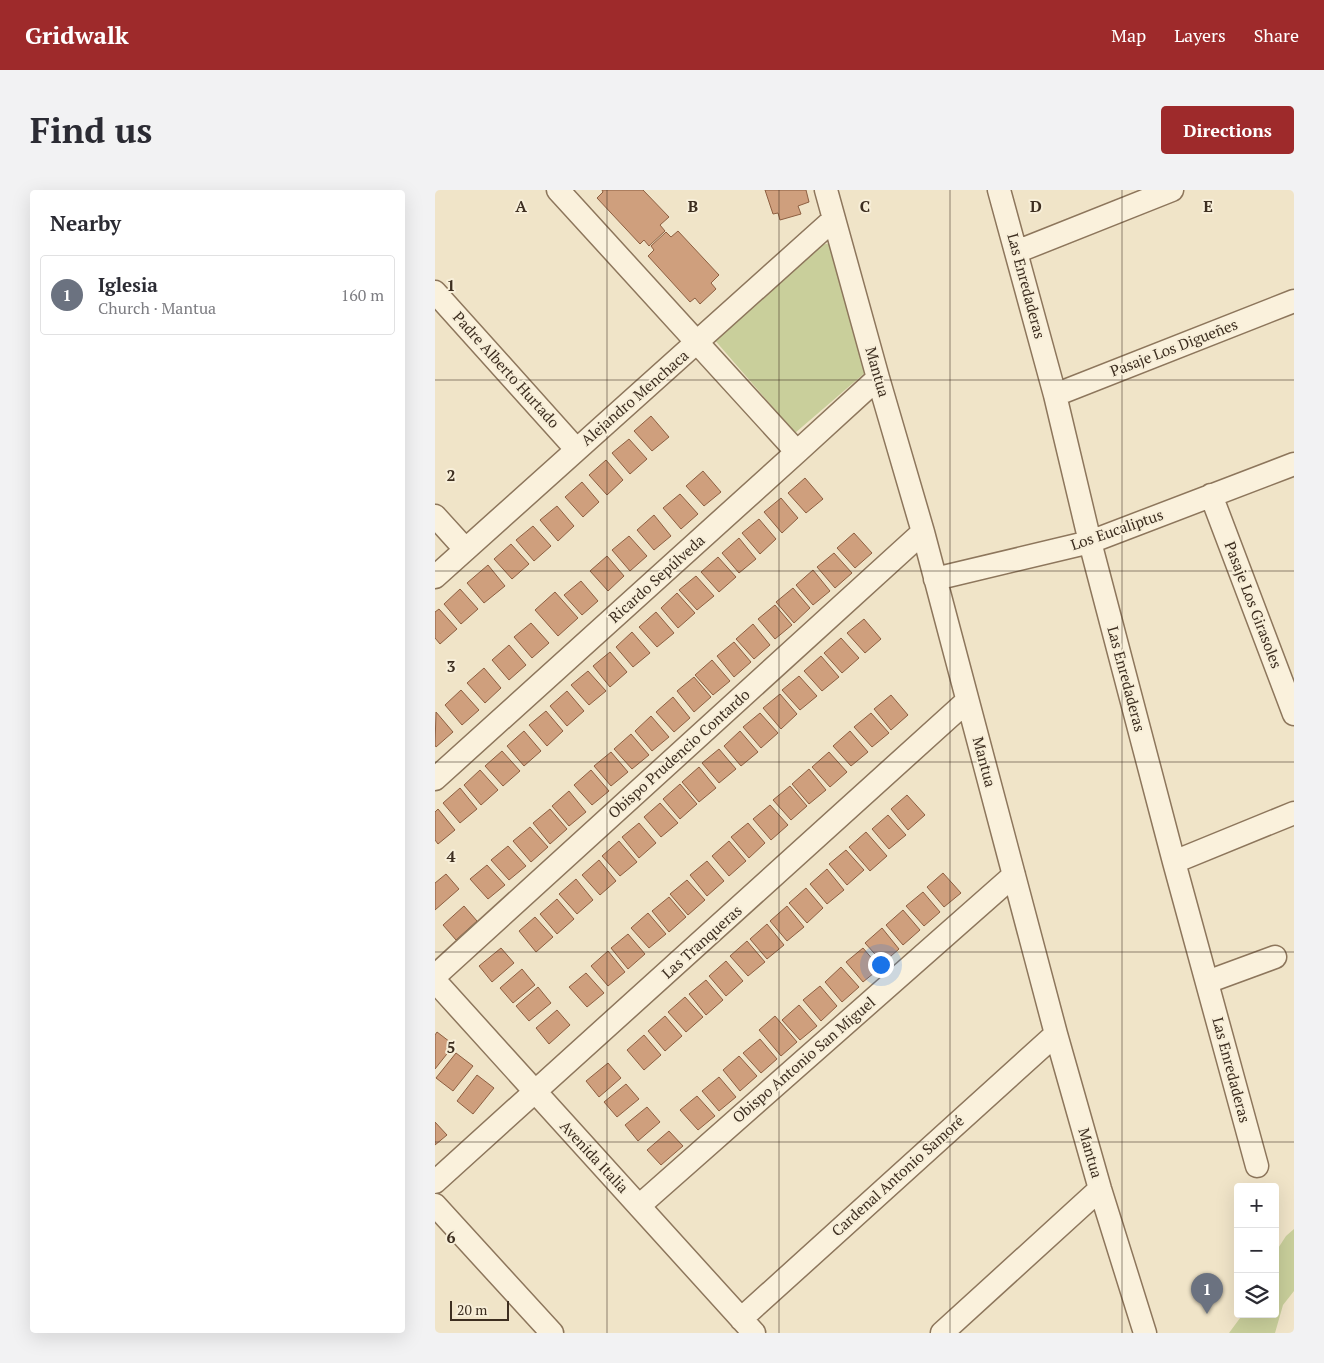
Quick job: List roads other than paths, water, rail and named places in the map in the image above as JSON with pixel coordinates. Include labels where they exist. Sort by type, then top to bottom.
[{"type":"street","points":[[558,190],[797,452]]},
{"type":"street","name":"Mantua","points":[[826,190],[923,532],[1056,1034],[1100,1188],[1145,1333]]},
{"type":"street","name":"Las Enredaderas","points":[[999,190],[1055,395],[1090,542],[1174,862],[1257,1166]]},
{"type":"street","points":[[1016,252],[1172,190]]},
{"type":"street","name":"Alejandro Menchaca","points":[[435,577],[834,219]]},
{"type":"street","name":"Padre Alberto Hurtado","points":[[435,292],[576,449]]},
{"type":"street","name":"Pasaje Los Digueñes","points":[[1055,395],[1294,301]]},
{"type":"street","name":"Ricardo Sepúlveda","points":[[435,779],[878,378]]},
{"type":"street","name":"Los Eucaliptus","points":[[935,579],[1090,542],[1294,464]]},
{"type":"street","name":"Pasaje Los Girasoles","points":[[1211,496],[1294,714]]},
{"type":"street","points":[[435,516],[465,549]]},
{"type":"street","name":"Obispo Prudencio Contardo","points":[[435,976],[923,532]]},
{"type":"street","name":"Las Tranqueras","points":[[435,1182],[967,701]]},
{"type":"street","points":[[1174,862],[1294,813]]},
{"type":"street","name":"Obispo Antonio San Miguel","points":[[639,1206],[1014,875]]},
{"type":"street","points":[[1207,982],[1275,957]]},
{"type":"street","name":"Avenida Italia","points":[[435,981],[748,1326]]},
{"type":"street","name":"Cardenal Antonio Samoré","points":[[748,1326],[1056,1034]]},
{"type":"street","points":[[942,1333],[1100,1188]]},
{"type":"street","points":[[435,1205],[552,1333]]},
{"type":"place","name":"Iglesia","points":[[1207,1314]]}]
